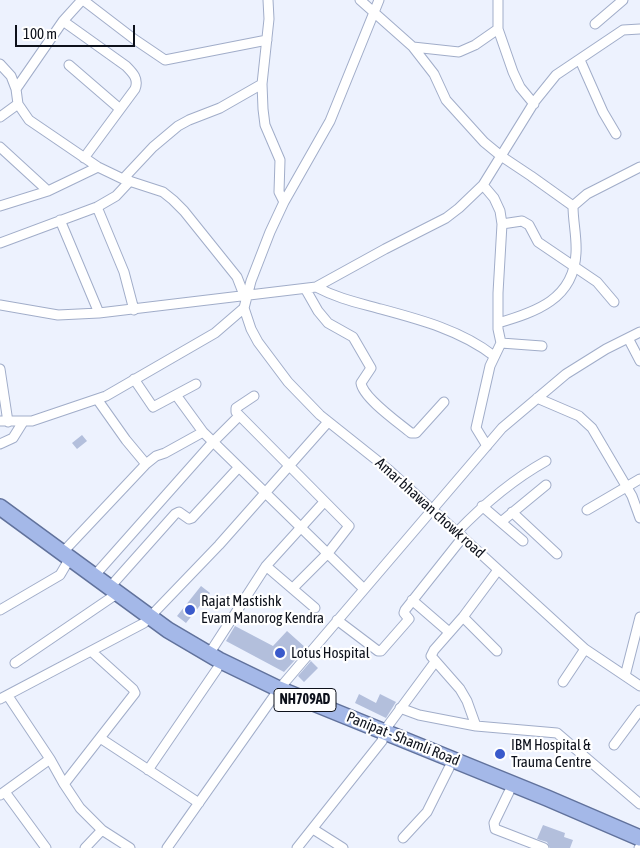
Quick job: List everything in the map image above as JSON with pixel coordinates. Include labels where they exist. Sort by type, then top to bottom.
[{"type":"highway","name":"Panipat - Shamli Road","points":[[0,507],[113,593],[147,620],[164,637],[217,669],[383,736],[547,798],[640,838]]},
{"type":"highway","name":"Panipat - Shamli Road","points":[[0,519],[94,575],[113,593]]},
{"type":"highway","name":"Panipat - Shamli Road","points":[[147,620],[168,630],[276,693]]},
{"type":"highway","name":"Panipat - Shamli Road","points":[[383,736],[449,768],[640,848]]},
{"type":"street","points":[[16,89],[63,21],[82,0],[165,60],[266,40]]},
{"type":"street","points":[[268,0],[269,19],[262,84],[262,103],[265,125],[278,154],[280,192],[284,202]]},
{"type":"street","points":[[360,0],[413,46],[434,74],[446,100],[484,142],[500,156],[574,206]]},
{"type":"street","points":[[0,369],[4,422],[23,422],[40,418],[97,400],[178,356],[215,333],[244,308],[245,295],[270,232],[284,202],[330,121],[380,0]]},
{"type":"street","points":[[498,0],[498,29],[518,82],[534,104]]},
{"type":"street","points":[[595,24],[623,0]]},
{"type":"street","points":[[63,21],[126,66],[134,73],[137,85],[84,158]]},
{"type":"street","points":[[413,46],[459,52],[475,45],[498,29]]},
{"type":"street","points":[[0,305],[58,315],[99,313],[245,295],[306,290],[316,287],[446,218],[483,185],[534,104],[556,74],[623,30],[640,29]]},
{"type":"street","points":[[580,60],[603,112],[616,134]]},
{"type":"street","points":[[0,64],[11,76],[16,89],[18,104],[29,120],[98,167],[127,180],[162,192],[184,211],[237,277],[245,295]]},
{"type":"street","points":[[69,65],[120,109]]},
{"type":"street","points":[[0,243],[97,206],[116,196],[153,147],[178,126],[220,108],[262,84]]},
{"type":"street","points":[[0,117],[18,104]]},
{"type":"street","points":[[0,147],[48,190]]},
{"type":"street","points":[[0,206],[48,190],[98,167]]},
{"type":"street","points":[[498,323],[545,306],[559,296],[570,278],[574,266],[576,253],[574,206],[576,202],[587,194],[640,167]]},
{"type":"street","points":[[483,185],[500,211],[502,224],[498,323],[501,343],[490,366],[476,428],[487,446]]},
{"type":"street","points":[[97,206],[124,272],[134,310]]},
{"type":"street","points":[[60,220],[99,313]]},
{"type":"street","points":[[502,224],[522,221],[530,225],[538,242],[597,282],[614,302]]},
{"type":"street","points":[[316,287],[342,300],[409,317],[462,336],[472,340],[494,356]]},
{"type":"street","points":[[306,290],[321,315],[332,325],[351,334],[361,348],[371,368],[361,383],[362,388],[376,404],[411,433],[416,433],[444,402]]},
{"type":"street","name":"Amar bhawan chowk road","points":[[244,308],[258,342],[288,382],[328,422],[376,458],[585,649],[640,686]]},
{"type":"street","points":[[167,848],[276,693],[502,428],[566,374],[606,349],[640,332]]},
{"type":"street","points":[[628,338],[640,362]]},
{"type":"street","points":[[501,343],[542,346]]},
{"type":"street","points":[[134,379],[153,407],[196,384]]},
{"type":"street","points":[[176,395],[203,432],[364,589]]},
{"type":"street","points":[[254,396],[236,408],[239,416],[349,526],[328,553],[292,588]]},
{"type":"street","points":[[537,398],[579,416],[592,428],[627,486],[640,518]]},
{"type":"street","points":[[97,400],[146,464]]},
{"type":"street","points":[[94,575],[213,442],[239,416]]},
{"type":"street","points":[[0,444],[13,438],[23,422]]},
{"type":"street","points":[[130,848],[102,830],[80,808],[50,759],[4,697],[147,620],[218,545],[328,422]]},
{"type":"street","points":[[2,607],[60,575],[66,558],[146,464],[156,456],[165,454],[203,432]]},
{"type":"street","points":[[337,620],[378,651],[381,651],[409,620],[404,611],[482,506],[530,470],[546,461]]},
{"type":"street","points":[[15,663],[113,593],[175,514],[179,512],[189,519],[192,518],[239,467]]},
{"type":"street","points":[[587,510],[640,479]]},
{"type":"street","points":[[501,522],[546,485]]},
{"type":"street","points":[[209,654],[266,566],[324,502]]},
{"type":"street","points":[[482,506],[523,541]]},
{"type":"street","points":[[512,512],[557,554]]},
{"type":"street","points":[[266,566],[315,608]]},
{"type":"street","points":[[476,726],[470,707],[460,689],[451,677],[435,662],[432,654],[498,570]]},
{"type":"street","points":[[412,600],[449,632]]},
{"type":"street","points":[[462,617],[497,651]]},
{"type":"street","points":[[625,676],[640,617]]},
{"type":"street","points":[[564,682],[585,649]]},
{"type":"street","points":[[64,784],[135,692],[91,651]]},
{"type":"street","points":[[297,848],[314,829],[383,736],[400,708],[435,662]]},
{"type":"street","points":[[148,770],[217,669]]},
{"type":"street","points":[[400,708],[419,715],[476,726],[557,733],[640,804]]},
{"type":"street","points":[[614,745],[640,710]]},
{"type":"street","points":[[100,738],[199,803]]},
{"type":"street","points":[[46,848],[2,794],[50,759]]},
{"type":"street","points":[[403,838],[427,812],[449,768]]},
{"type":"street","points":[[509,792],[494,823],[495,829],[544,848]]},
{"type":"street","points":[[314,829],[343,848]]},
{"type":"street","points":[[85,848],[102,830]]},
{"type":"building","points":[[82,435],[87,441],[77,449],[72,443]]},
{"type":"building","points":[[201,586],[210,593],[186,623],[177,616]]},
{"type":"building","points":[[235,626],[273,646],[287,631],[306,648],[284,672],[226,641]]},
{"type":"building","points":[[311,661],[318,668],[304,682],[298,676]]},
{"type":"building","points":[[359,694],[376,703],[380,694],[396,702],[386,718],[355,703]]},
{"type":"building","points":[[499,747],[505,750],[500,761],[494,758]]},
{"type":"building","points":[[543,825],[565,833],[564,837],[573,840],[570,848],[550,848],[547,842],[537,839]]},
{"type":"place","name":"Rajat Mastishk Evam Manorog Kendra","points":[[190,610]]},
{"type":"place","name":"Lotus Hospital","points":[[280,653]]},
{"type":"place","name":"IBM Hospital & Trauma Centre","points":[[500,754]]}]
